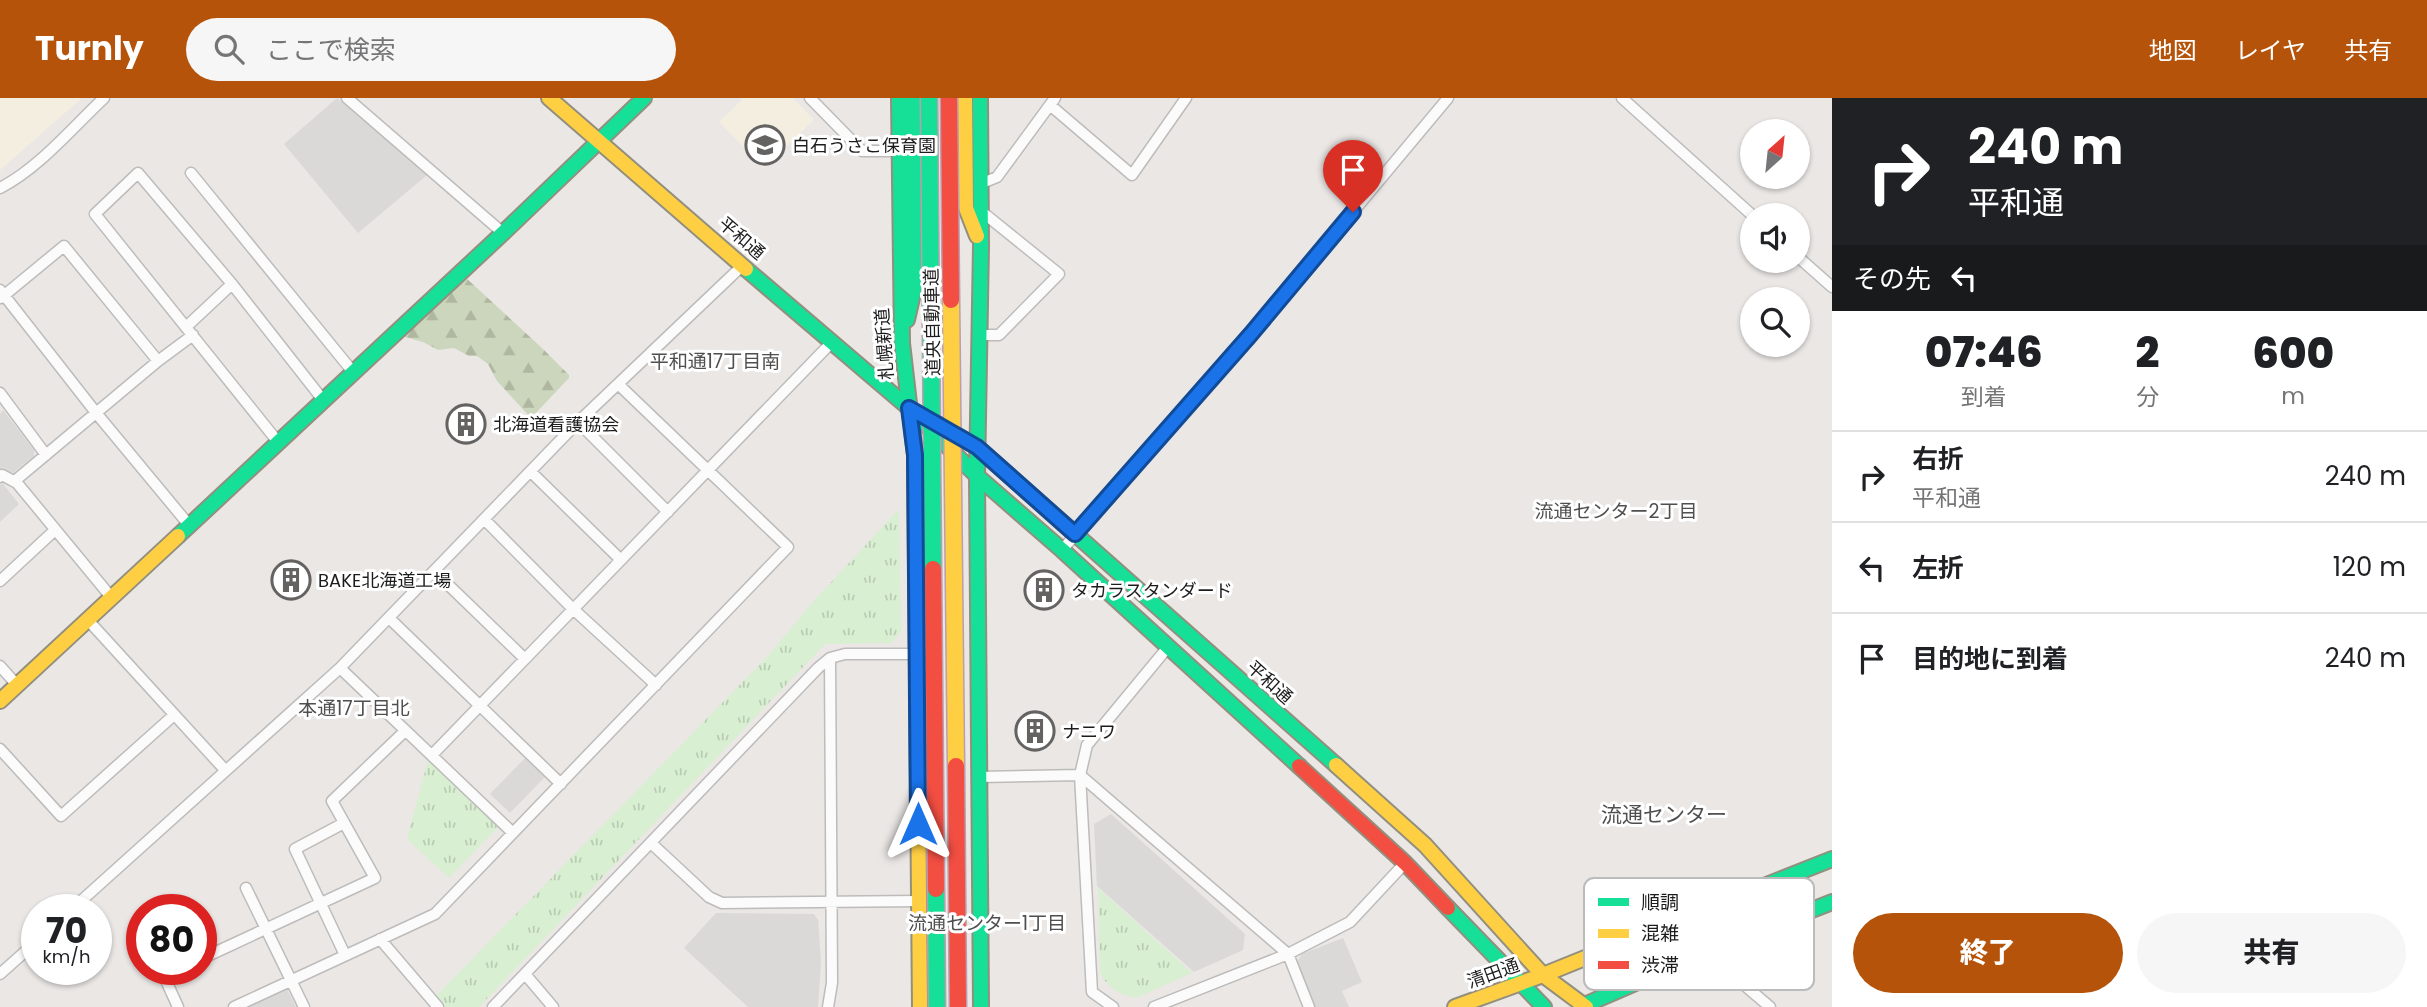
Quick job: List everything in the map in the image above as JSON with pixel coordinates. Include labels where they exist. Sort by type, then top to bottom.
[{"type":"main road","name":"平和通","points":[[549,98],[909,408],[977,476],[1062,550],[1405,863],[1545,1007]]},
{"type":"main road","points":[[0,701],[503,233],[644,98]]},
{"type":"main road","name":"札幌新道","points":[[899,98],[902,344],[915,455],[920,1007]]},
{"type":"main road","points":[[902,344],[914,289],[913,98]]},
{"type":"main road","name":"道央自動車道","points":[[929,98],[937,1007]]},
{"type":"main road","name":"道央自動車道","points":[[949,98],[958,1007]]},
{"type":"main road","points":[[965,98],[966,208],[981,246]]},
{"type":"main road","points":[[980,98],[981,246],[977,476],[981,1007]]},
{"type":"main road","name":"平和通","points":[[909,408],[977,447],[1425,845],[1543,975],[1583,1006]]},
{"type":"main road","name":"清田通","points":[[1784,878],[1832,859]]},
{"type":"main road","points":[[1814,909],[1832,902]]},
{"type":"main road","name":"清田通","points":[[1455,1007],[1584,958]]},
{"type":"main road","points":[[1583,1006],[1620,990]]},
{"type":"street","points":[[0,188],[37,162],[104,98]]},
{"type":"street","points":[[347,98],[503,233]]},
{"type":"street","points":[[810,98],[862,152],[899,151]]},
{"type":"street","points":[[1062,550],[1251,334],[1448,98]]},
{"type":"street","points":[[1622,98],[1740,204]]},
{"type":"street","points":[[980,184],[997,177],[1053,102],[1132,175],[1182,100]]},
{"type":"street","points":[[278,442],[95,214],[138,173],[232,284],[323,400]]},
{"type":"street","points":[[191,173],[354,372]]},
{"type":"street","points":[[980,335],[999,335],[1059,274],[981,211]]},
{"type":"street","points":[[158,361],[64,246],[1,295],[190,525]]},
{"type":"street","points":[[89,894],[340,668],[578,422],[743,265]]},
{"type":"street","points":[[1810,268],[1832,287]]},
{"type":"street","points":[[17,483],[17,479],[158,361],[190,331],[232,284]]},
{"type":"street","points":[[432,755],[831,343]]},
{"type":"street","points":[[234,1007],[435,914],[788,547],[619,385]]},
{"type":"street","points":[[0,393],[46,455]]},
{"type":"street","points":[[578,422],[668,512]]},
{"type":"street","points":[[531,471],[621,560]]},
{"type":"street","points":[[0,477],[2,475],[17,483],[111,597]]},
{"type":"street","points":[[485,520],[572,608],[656,685]]},
{"type":"street","points":[[0,581],[55,530]]},
{"type":"street","points":[[435,572],[525,659]]},
{"type":"street","points":[[389,618],[561,785]]},
{"type":"street","points":[[87,619],[225,771]]},
{"type":"street","points":[[1112,1007],[1092,992],[1080,775],[1087,745],[1168,647]]},
{"type":"street","points":[[494,1007],[818,668],[830,658],[845,654],[917,654]]},
{"type":"street","points":[[828,1007],[832,983],[830,658]]},
{"type":"street","points":[[0,666],[18,685]]},
{"type":"street","points":[[340,668],[513,833]]},
{"type":"street","points":[[0,749],[61,816],[174,715]]},
{"type":"street","points":[[217,952],[374,878],[332,801],[405,731]]},
{"type":"street","points":[[979,777],[1080,775],[1288,954],[1309,1007]]},
{"type":"street","points":[[344,823],[295,849],[345,955]]},
{"type":"street","points":[[651,843],[709,897],[722,903],[919,901]]},
{"type":"street","points":[[1154,1007],[1288,954],[1350,922],[1405,863]]},
{"type":"street","points":[[246,888],[304,1007]]},
{"type":"street","points":[[380,939],[438,1007]]},
{"type":"street","points":[[0,974],[21,955]]},
{"type":"street","points":[[525,974],[553,1007]]},
{"type":"street","points":[[168,985],[178,1007]]},
{"type":"street","points":[[1750,990],[1770,1007]]},
{"type":"shaded area","points":[[0,98],[82,98],[0,170]]},
{"type":"shaded area","points":[[337,98],[427,175],[358,233],[284,144]]},
{"type":"shaded area","name":"白石うさこ保育園","points":[[740,98],[793,98],[814,120],[764,168],[719,122],[742,100]]},
{"type":"shaded area","points":[[3,410],[34,450],[34,456],[10,475],[3,467],[0,469],[0,414]]},
{"type":"shaded area","points":[[2,483],[19,504],[0,522],[0,485]]},
{"type":"shaded area","points":[[525,758],[545,777],[510,813],[490,794]]},
{"type":"shaded area","points":[[1111,814],[1245,934],[1243,950],[1194,972],[1097,886],[1094,824]]},
{"type":"shaded area","points":[[716,913],[814,914],[818,920],[821,961],[818,1007],[748,1007],[684,948]]},
{"type":"shaded area","points":[[1343,938],[1362,982],[1342,991],[1349,1007],[1315,1007],[1297,962],[1302,954]]},
{"type":"shaded area","points":[[285,986],[296,1007],[238,1007]]},
{"type":"green space","points":[[465,277],[569,375],[531,418],[497,381],[488,364],[477,356],[469,356],[454,348],[438,350],[402,336]]},
{"type":"green space","points":[[899,509],[901,632],[891,643],[825,644],[479,1007],[443,1007],[434,998],[768,656],[811,604]]},
{"type":"green space","points":[[428,760],[498,827],[449,878],[407,839]]},
{"type":"green space","points":[[1098,888],[1192,973],[1136,998],[1109,986],[1100,971]]},
{"type":"traffic: fast","points":[[178,536],[644,98]]},
{"type":"traffic: fast","points":[[899,98],[902,343],[915,455],[917,669]]},
{"type":"traffic: fast","points":[[907,320],[914,289],[913,98]]},
{"type":"traffic: fast","points":[[929,98],[933,569]]},
{"type":"traffic: fast","points":[[980,98],[981,246],[977,476],[981,1007]]},
{"type":"traffic: fast","points":[[746,269],[909,408],[977,476],[1299,766]]},
{"type":"traffic: fast","points":[[925,417],[977,447],[1336,765]]},
{"type":"traffic: fast","points":[[1784,878],[1832,859]]},
{"type":"traffic: fast","points":[[936,889],[937,1007]]},
{"type":"traffic: fast","points":[[1814,909],[1832,902]]},
{"type":"traffic: fast","points":[[1448,908],[1544,1007]]},
{"type":"traffic: fast","points":[[1580,1007],[1619,990]]},
{"type":"traffic: slow","points":[[549,98],[746,269]]},
{"type":"traffic: slow","points":[[965,98],[966,208],[977,236]]},
{"type":"traffic: slow","points":[[951,300],[956,766]]},
{"type":"traffic: slow","points":[[0,701],[178,536]]},
{"type":"traffic: slow","points":[[917,669],[920,1007]]},
{"type":"traffic: slow","points":[[1336,765],[1425,845],[1543,975],[1586,1007]]},
{"type":"traffic: slow","points":[[1455,1007],[1584,958]]},
{"type":"traffic: jam","points":[[949,98],[951,300]]},
{"type":"traffic: jam","points":[[933,569],[936,889]]},
{"type":"traffic: jam","points":[[956,766],[958,1007]]},
{"type":"traffic: jam","points":[[1299,766],[1405,863],[1448,908]]},
{"type":"place","name":"白石うさこ保育園","points":[[765,145]]},
{"type":"place","name":"北海道看護協会","points":[[466,424]]},
{"type":"place","name":"BAKE北海道工場","points":[[291,580]]},
{"type":"place","name":"タカラスタンダード","points":[[1044,590]]},
{"type":"place","name":"ナニワ","points":[[1035,731]]},
{"type":"district","name":"平和通17丁目南","points":[[715,361]]},
{"type":"district","name":"流通センター2丁目","points":[[1616,511]]},
{"type":"district","name":"本通17丁目北","points":[[354,708]]},
{"type":"district","name":"流通センター","points":[[1664,814]]},
{"type":"district","name":"流通センター1丁目","points":[[987,923]]},
{"type":"route","points":[[918,824],[915,455],[909,408],[977,447],[1075,534],[1251,334],[1353,212]]}]
